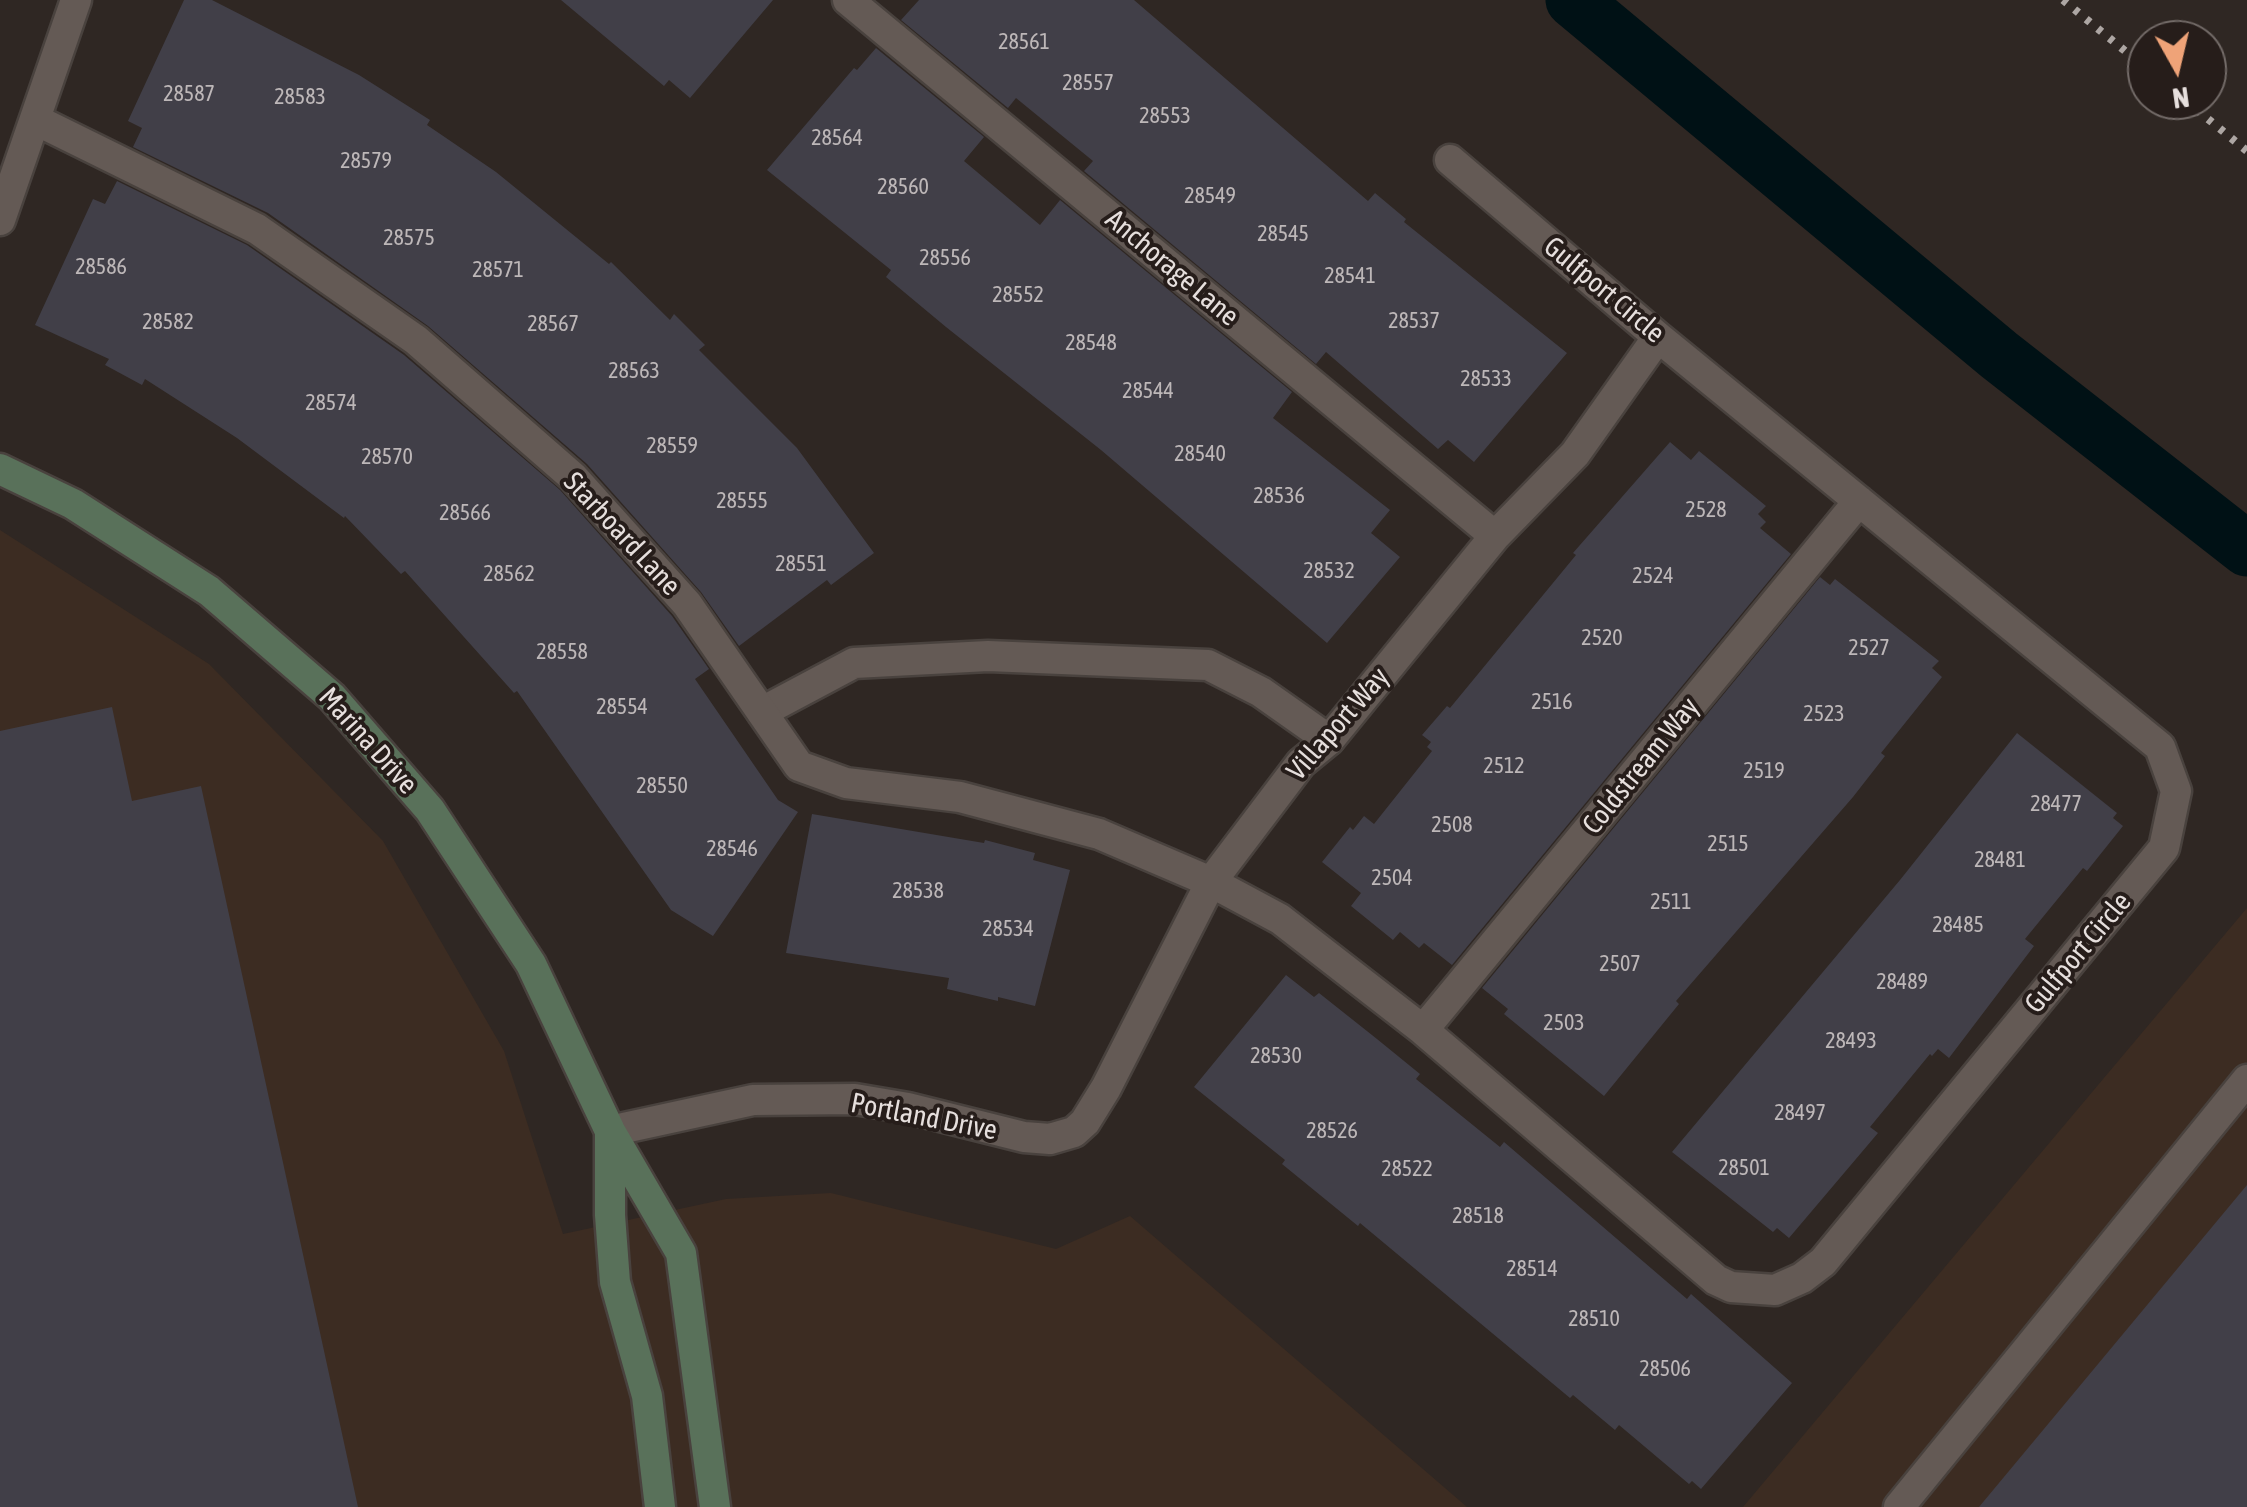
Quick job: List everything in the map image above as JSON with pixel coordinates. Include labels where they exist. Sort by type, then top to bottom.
[{"type":"street","points":[[0,220],[76,0]]},
{"type":"street","name":"Anchorage Lane","points":[[848,0],[1496,536]]},
{"type":"street","name":"Starboard Lane","points":[[36,120],[257,229],[416,340],[573,478],[686,604],[799,766],[846,783],[960,797],[1100,834],[1211,882]]},
{"type":"street","name":"Gulfport Circle","points":[[1211,882],[1280,918],[1423,1030],[1716,1280],[1731,1287],[1775,1290],[1802,1278],[1823,1262],[2164,848],[2176,791],[2160,748],[1450,160]]},
{"type":"street","name":"Villaport Way","points":[[1060,1138],[1085,1122],[1106,1088],[1211,882],[1300,763],[1329,740],[1496,536],[1575,454],[1658,336]]},
{"type":"street","name":"Marina Drive","points":[[0,469],[73,504],[209,591],[332,697],[430,810],[531,964],[610,1131],[681,1253],[715,1507]]},
{"type":"street","name":"Coldstream Way","points":[[1423,1030],[1859,501]]},
{"type":"street","points":[[762,712],[854,663],[988,656],[1208,665],[1261,692],[1329,740]]},
{"type":"street","points":[[1899,1507],[2247,1080]]},
{"type":"street","name":"Portland Drive","points":[[610,1131],[753,1100],[855,1099],[1024,1137],[1060,1138]]},
{"type":"street","name":"Marina Drive","points":[[610,1131],[615,1282],[646,1396],[660,1507]]},
{"type":"shaded area","points":[[0,530],[209,664],[383,841],[504,1051],[563,1234],[726,1199],[831,1193],[1056,1249],[1130,1216],[1467,1507],[0,1507]]},
{"type":"shaded area","points":[[2247,908],[2247,1507],[1743,1507]]},
{"type":"building","points":[[184,0],[212,0],[359,75],[430,120],[427,125],[496,172],[611,262],[670,320],[674,314],[705,345],[699,350],[797,448],[874,553],[831,585],[827,580],[739,646],[701,592],[587,464],[428,326],[268,213],[133,147],[142,128],[128,121]]},
{"type":"building","points":[[561,0],[773,0],[690,98],[669,80],[664,86]]},
{"type":"building","points":[[919,0],[1134,0],[1368,201],[1375,193],[1406,219],[1404,222],[1567,353],[1474,462],[1448,440],[1438,449],[1326,352],[1316,364],[1084,171],[1093,161],[1016,98],[1008,108],[901,20]]},
{"type":"building","points":[[876,48],[984,137],[964,161],[1040,225],[1060,200],[1292,392],[1273,418],[1390,510],[1371,533],[1400,557],[1327,643],[1101,450],[886,277],[891,270],[767,170],[854,68],[857,70]]},
{"type":"building","points":[[117,181],[247,245],[404,355],[560,490],[672,616],[709,669],[695,679],[778,800],[798,812],[713,936],[671,910],[517,691],[514,693],[405,571],[401,574],[345,516],[237,438],[145,379],[142,385],[105,365],[109,359],[35,325],[93,199],[105,204]]},
{"type":"building","points":[[1670,442],[1691,460],[1699,451],[1766,506],[1758,514],[1766,522],[1760,528],[1791,554],[1452,965],[1424,943],[1419,948],[1400,932],[1393,940],[1351,906],[1361,893],[1322,862],[1364,816],[1374,824],[1432,751],[1427,747],[1431,742],[1422,735],[1447,706],[1450,708],[1576,555],[1573,553]]},
{"type":"building","points":[[1820,577],[1830,585],[1835,579],[1939,661],[1932,668],[1942,677],[1881,753],[1885,756],[1853,797],[1676,1001],[1679,1004],[1604,1096],[1504,1014],[1508,1009],[1482,988]]},
{"type":"building","points":[[112,707],[132,801],[201,786],[358,1507],[0,1507],[0,731]]},
{"type":"building","points":[[2017,733],[2117,813],[2113,818],[2123,826],[2025,939],[2034,946],[1949,1058],[1938,1049],[1930,1054],[1870,1127],[1878,1133],[1789,1238],[1777,1228],[1773,1232],[1672,1152],[1900,880]]},
{"type":"building","points":[[812,814],[984,843],[985,840],[1035,853],[1033,860],[1070,870],[1035,1006],[947,989],[949,978],[786,953]]},
{"type":"building","points":[[1286,975],[1314,997],[1319,993],[1377,1039],[1420,1074],[1416,1079],[1500,1147],[1504,1142],[1687,1299],[1691,1294],[1792,1383],[1701,1489],[1692,1481],[1689,1484],[1619,1425],[1615,1430],[1573,1395],[1570,1398],[1360,1223],[1358,1226],[1282,1164],[1285,1160],[1194,1087]]},
{"type":"building","points":[[2247,1185],[2247,1507],[1979,1507]]},
{"type":"waterway","points":[[1573,0],[1999,355],[2247,549]]},
{"type":"railway","points":[[2063,0],[2127,53]]},
{"type":"railway","points":[[2209,120],[2247,151]]}]
